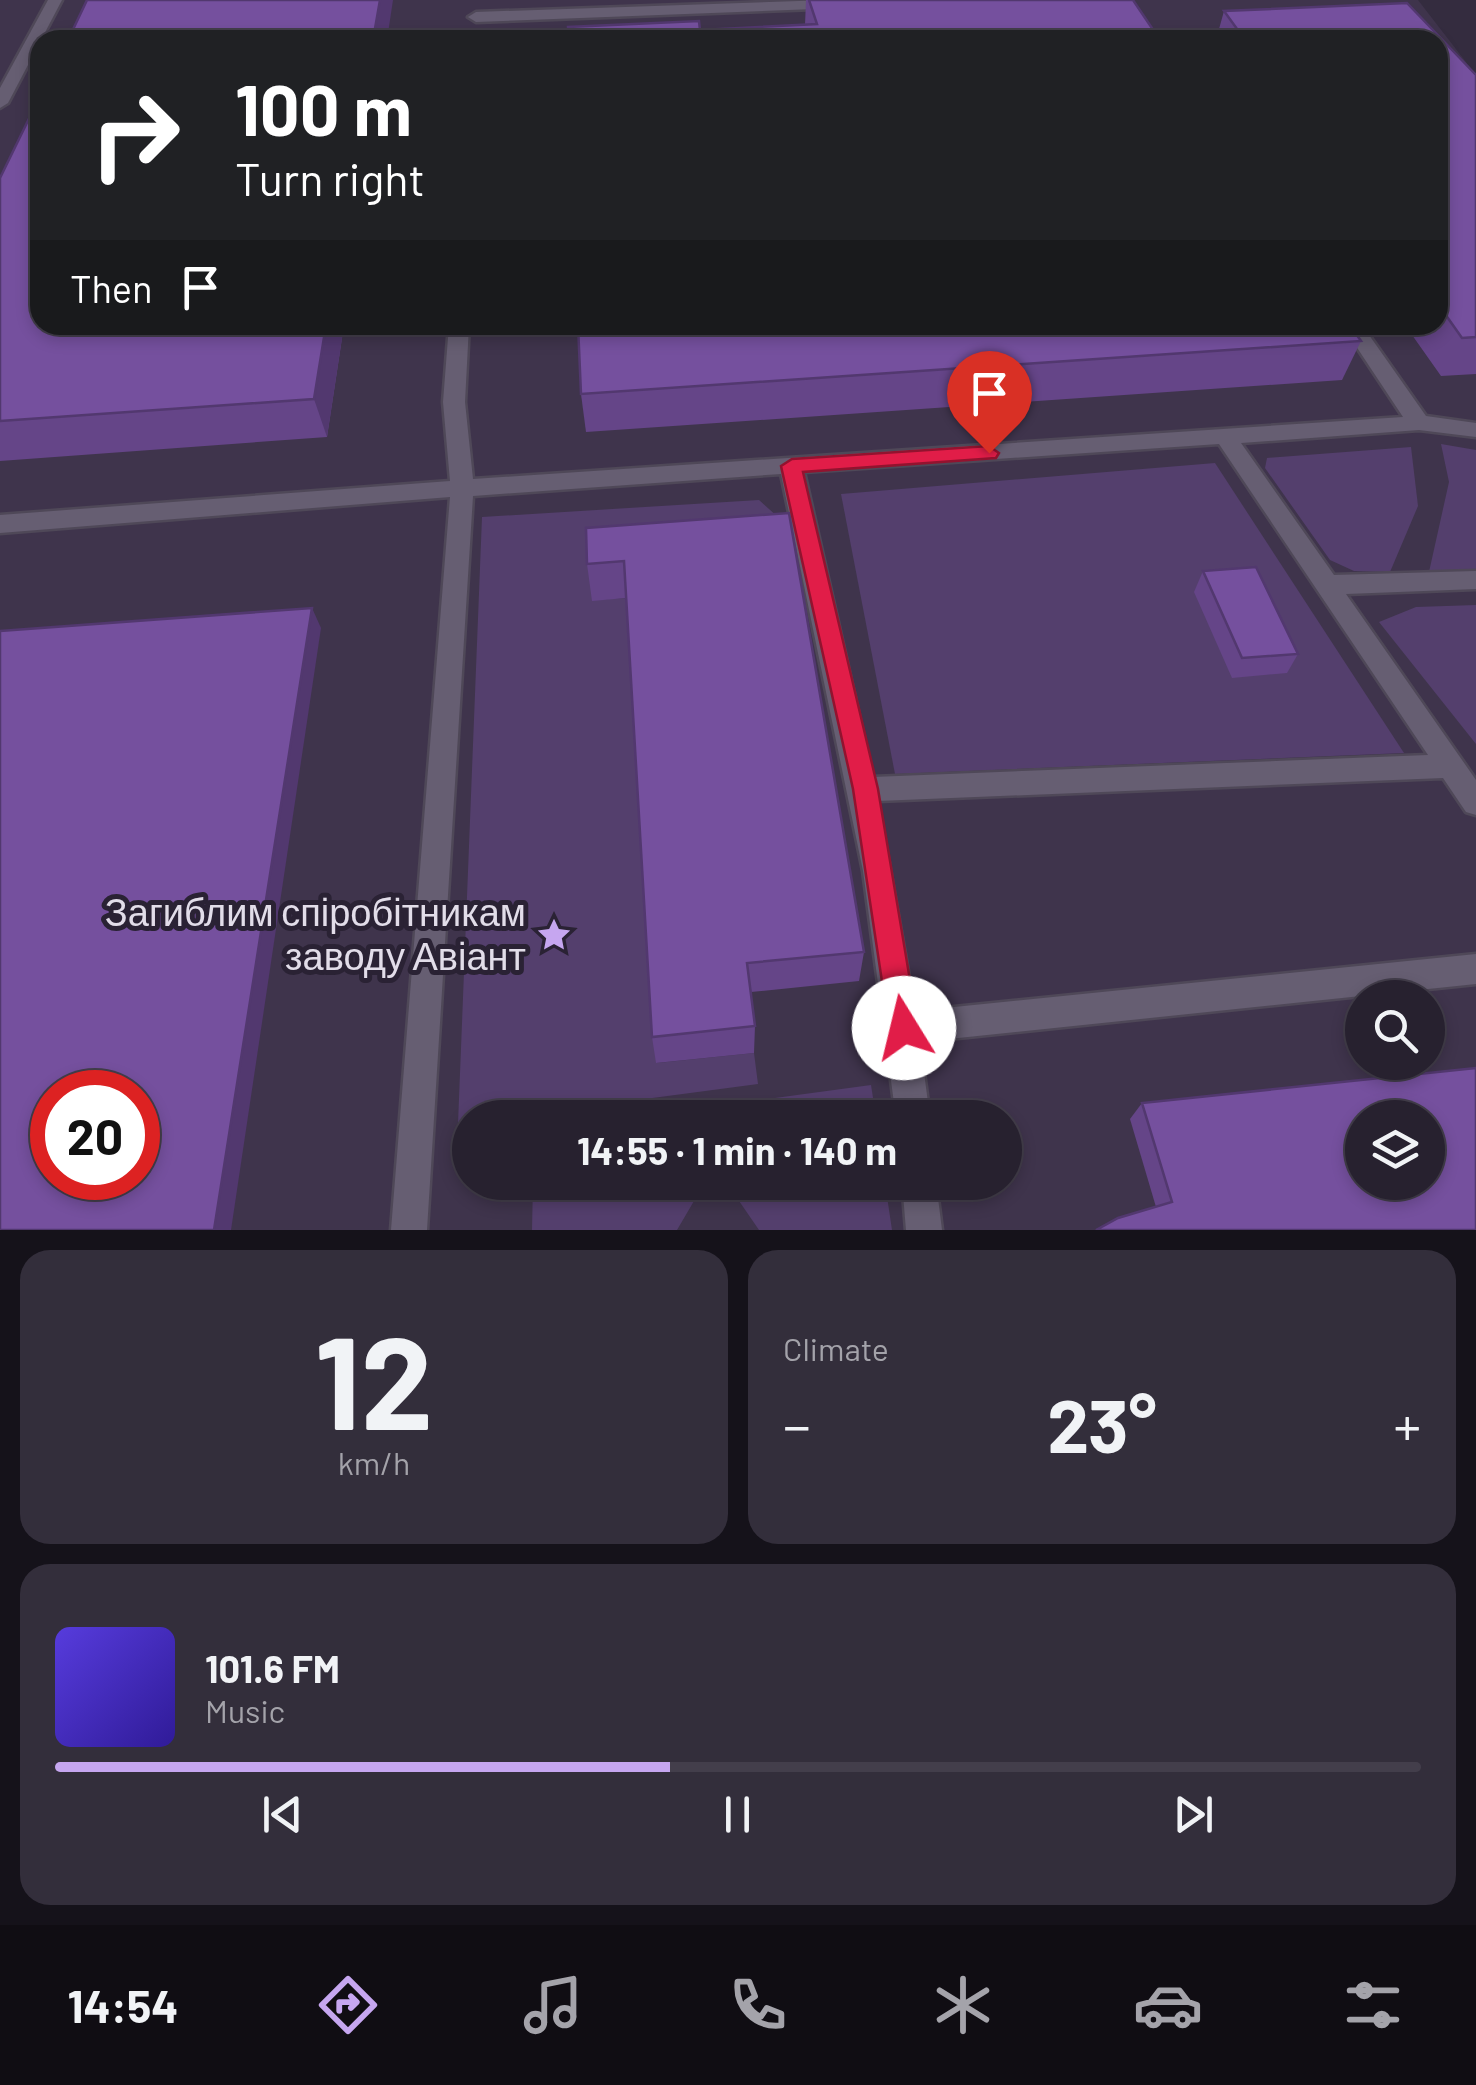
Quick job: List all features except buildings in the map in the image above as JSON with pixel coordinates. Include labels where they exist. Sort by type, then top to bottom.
[{"type":"lane","points":[[39,30],[55,0]]},
{"type":"lane","points":[[477,8],[850,4]]},
{"type":"lane","points":[[0,104],[30,47]]},
{"type":"lane","points":[[410,1230],[462,488],[454,402],[457,335]]},
{"type":"lane","points":[[1359,335],[1419,423]]},
{"type":"lane","points":[[0,524],[462,488],[1419,423],[1476,430]]},
{"type":"lane","points":[[1226,437],[1476,803]]},
{"type":"lane","points":[[792,466],[865,789],[904,1028],[910,1100]]},
{"type":"lane","points":[[1327,585],[1476,580]]},
{"type":"lane","points":[[865,789],[1451,766]]},
{"type":"lane","points":[[904,1028],[1476,969]]},
{"type":"lane","points":[[921,1200],[924,1230]]},
{"type":"shaded area","points":[[0,0],[1418,0],[1441,30],[30,30],[30,335],[1448,335],[1448,39],[1476,75],[1476,1230],[0,1230]]},
{"type":"shaded area","points":[[1441,444],[1476,450],[1476,571],[1429,572],[1449,482]]},
{"type":"shaded area","points":[[1411,447],[1418,506],[1390,572],[1354,571],[1330,560],[1265,468],[1267,458]]},
{"type":"shaded area","points":[[1215,463],[1404,753],[895,774],[841,494]]},
{"type":"shaded area","points":[[759,500],[779,518],[592,600],[628,598],[657,1063],[754,1053],[758,1084],[637,1100],[459,1100],[482,517]]},
{"type":"shaded area","points":[[1476,605],[1476,744],[1379,622],[1416,607]]},
{"type":"shaded area","points":[[871,1085],[873,1100],[760,1100]]},
{"type":"shaded area","points":[[533,1200],[708,1200],[694,1201],[677,1230],[532,1230]]},
{"type":"shaded area","points":[[738,1200],[888,1200],[892,1230],[759,1230]]},
{"type":"place","name":"Загиблим спіробітникам заводу Авіант","points":[[554,935]]},
{"type":"route","points":[[904,1028],[865,789],[792,466],[989,453]]}]
